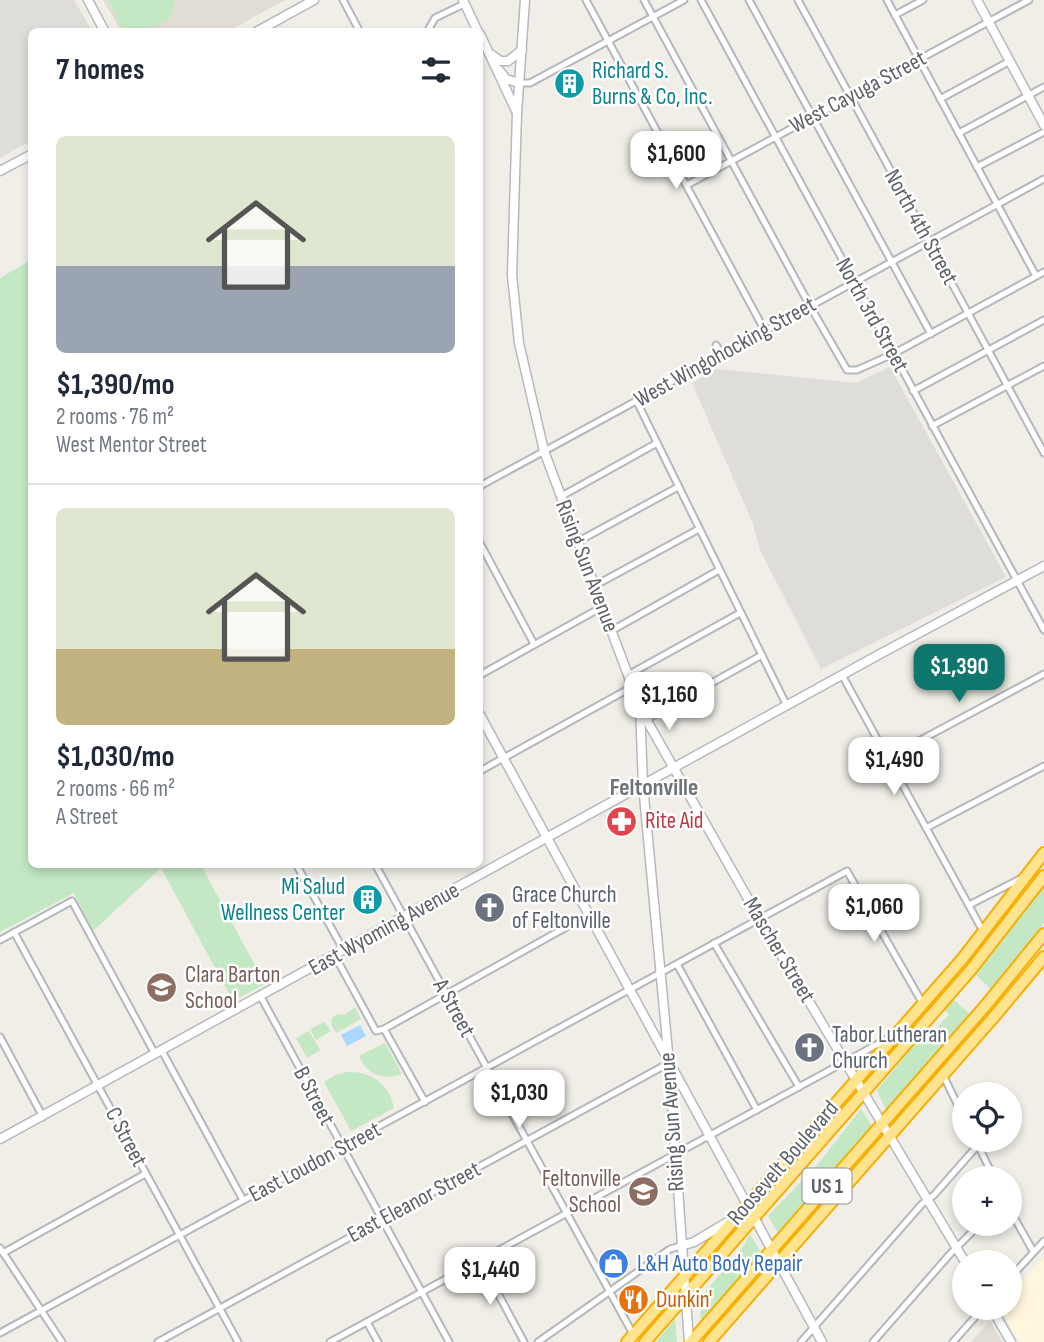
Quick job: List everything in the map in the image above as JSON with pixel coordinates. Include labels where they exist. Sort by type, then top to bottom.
[{"type":"highway","name":"Roosevelt Boulevard","points":[[630,1338],[963,958],[1044,853]]},
{"type":"highway","points":[[1015,915],[1028,874]]},
{"type":"highway","name":"Roosevelt Boulevard","points":[[645,1342],[970,971],[1044,876]]},
{"type":"highway","name":"US 1","points":[[690,1342],[974,1020],[1044,934]]},
{"type":"highway","name":"US 1","points":[[709,1342],[1044,958]]},
{"type":"highway","points":[[771,1178],[820,1143]]},
{"type":"highway","points":[[817,1219],[844,1168]]},
{"type":"street","points":[[88,0],[103,28]]},
{"type":"street","points":[[263,28],[314,0]]},
{"type":"street","points":[[342,0],[358,28]]},
{"type":"street","name":"Rising Sun Avenue","points":[[525,0],[517,113],[512,275],[519,343],[544,451],[640,707],[643,785],[669,1063],[690,1342]]},
{"type":"street","points":[[586,0],[765,331]]},
{"type":"street","points":[[644,0],[810,306],[848,370],[857,370],[893,354],[1044,272]]},
{"type":"street","points":[[496,67],[506,79],[530,83],[684,0]]},
{"type":"street","name":"North 3rd Street","points":[[701,0],[1044,630]]},
{"type":"street","points":[[749,0],[931,334]]},
{"type":"street","name":"North 4th Street","points":[[798,0],[1044,453]]},
{"type":"street","points":[[887,0],[1036,276]]},
{"type":"street","points":[[895,15],[923,0]]},
{"type":"street","points":[[976,0],[1044,125]]},
{"type":"street","name":"West Cayuga Street","points":[[687,185],[1029,0]]},
{"type":"street","points":[[429,28],[435,18],[463,2],[476,28]]},
{"type":"street","points":[[483,41],[517,113]]},
{"type":"street","points":[[489,53],[500,61],[508,61],[522,50]]},
{"type":"street","points":[[940,99],[1010,61]]},
{"type":"street","points":[[959,133],[1044,87]]},
{"type":"street","points":[[977,167],[1044,132]]},
{"type":"street","points":[[0,171],[28,156]]},
{"type":"street","name":"West Wingohocking Street","points":[[483,484],[1044,178]]},
{"type":"street","points":[[913,391],[1044,320]]},
{"type":"street","points":[[716,345],[722,354]]},
{"type":"street","points":[[932,426],[1044,366]]},
{"type":"street","points":[[636,401],[787,706]]},
{"type":"street","points":[[560,497],[657,443]]},
{"type":"street","points":[[577,542],[678,486]]},
{"type":"street","points":[[594,586],[699,529]]},
{"type":"street","points":[[483,549],[534,644]]},
{"type":"street","name":"East Wyoming Avenue","points":[[0,1139],[1044,566]]},
{"type":"street","points":[[611,631],[719,570]]},
{"type":"street","points":[[483,673],[602,607]]},
{"type":"street","points":[[628,675],[740,613]]},
{"type":"street","points":[[645,720],[762,655]]},
{"type":"street","points":[[887,758],[1044,674]]},
{"type":"street","points":[[842,675],[984,933]]},
{"type":"street","points":[[483,769],[632,687]]},
{"type":"street","name":"Mascher Street","points":[[640,707],[759,918],[957,1248]]},
{"type":"street","points":[[483,721],[822,1342]]},
{"type":"street","points":[[926,828],[1044,766]]},
{"type":"street","points":[[298,868],[344,951]]},
{"type":"street","name":"A Street","points":[[377,868],[609,1292],[630,1338]]},
{"type":"street","name":"East Loudon Street","points":[[0,1333],[847,870],[923,1004]]},
{"type":"street","points":[[969,905],[1028,874]]},
{"type":"street","points":[[0,940],[72,901],[243,1200]]},
{"type":"street","points":[[335,956],[376,1031],[589,915]]},
{"type":"street","name":"C Street","points":[[14,932],[237,1342]]},
{"type":"street","points":[[714,943],[799,1087]]},
{"type":"street","points":[[677,964],[757,1110]]},
{"type":"street","name":"B Street","points":[[261,997],[449,1342]]},
{"type":"street","points":[[384,1029],[425,1102]]},
{"type":"street","points":[[330,1342],[897,1034]]},
{"type":"street","points":[[0,1037],[43,1116]]},
{"type":"street","name":"East Eleanor Street","points":[[158,1342],[669,1063]]},
{"type":"street","points":[[943,1075],[952,1093]]},
{"type":"street","points":[[801,1342],[968,1152]]},
{"type":"street","points":[[62,1342],[2,1250],[145,1174]]},
{"type":"street","points":[[538,1342],[670,1249],[694,1242],[737,1216]]},
{"type":"street","points":[[1022,1231],[1033,1251]]},
{"type":"street","points":[[873,1342],[969,1236]]},
{"type":"street","points":[[1022,1264],[1044,1241]]},
{"type":"street","points":[[480,1260],[524,1342]]},
{"type":"street","points":[[953,1342],[973,1320]]},
{"type":"street","points":[[998,1320],[1011,1342]]},
{"type":"street","points":[[367,1322],[379,1342]]},
{"type":"shaded area","points":[[0,0],[74,0],[90,28],[28,28],[28,143],[0,158]]},
{"type":"shaded area","points":[[103,0],[285,0],[234,28],[119,28]]},
{"type":"shaded area","points":[[890,367],[1006,577],[821,669],[760,550],[753,524],[692,383],[717,369],[856,383]]},
{"type":"shaded area","points":[[1044,1258],[1044,1342],[1019,1342],[1006,1320],[1022,1320],[1022,1281]]},
{"type":"shaded area","points":[[990,1321],[1002,1342],[971,1342]]},
{"type":"green space","points":[[108,0],[175,0],[169,20],[152,28],[122,28]]},
{"type":"green space","points":[[28,262],[28,868],[161,868],[93,931],[74,893],[0,932],[0,278]]},
{"type":"green space","points":[[161,868],[203,868],[265,984],[233,1001]]},
{"type":"green space","points":[[1044,885],[1044,923],[993,991],[976,975]]},
{"type":"green space","points":[[954,1000],[970,1014],[886,1110],[877,1090],[923,1034],[928,1038],[949,1014],[944,1010]]},
{"type":"green space","points":[[355,1007],[361,1019],[336,1033],[331,1025],[332,1018],[338,1014],[345,1015]]},
{"type":"green space","points":[[324,1022],[331,1031],[316,1040],[310,1029]]},
{"type":"green space","points":[[309,1031],[320,1050],[307,1058],[296,1038]]},
{"type":"green space","points":[[385,1043],[402,1074],[382,1076],[371,1071],[362,1062],[359,1056]]},
{"type":"green space","points":[[347,1072],[364,1074],[378,1081],[388,1092],[394,1108],[351,1131],[324,1082]]},
{"type":"green space","points":[[861,1109],[872,1126],[778,1233],[768,1216],[818,1164]]},
{"type":"green space","points":[[750,1234],[761,1253],[701,1325],[700,1298],[743,1247]]},
{"type":"green space","points":[[675,1319],[677,1342],[656,1342]]},
{"type":"water","points":[[360,1025],[366,1036],[347,1046],[341,1035]]},
{"type":"place","name":"Richard S. Burns & Co, Inc.","points":[[569,84]]},
{"type":"place","name":"Rite Aid","points":[[622,821]]},
{"type":"place","name":"Mi Salud Wellness Center","points":[[368,900]]},
{"type":"place","name":"Grace Church of Feltonville","points":[[489,908]]},
{"type":"place","name":"Clara Barton School","points":[[162,988]]},
{"type":"place","name":"Tabor Lutheran Church","points":[[809,1048]]},
{"type":"place","name":"Feltonville School","points":[[644,1192]]},
{"type":"place","name":"L&H Auto Body Repair","points":[[614,1264]]},
{"type":"place","name":"Dunkin'","points":[[633,1300]]},
{"type":"district","name":"Feltonville","points":[[654,787]]}]
